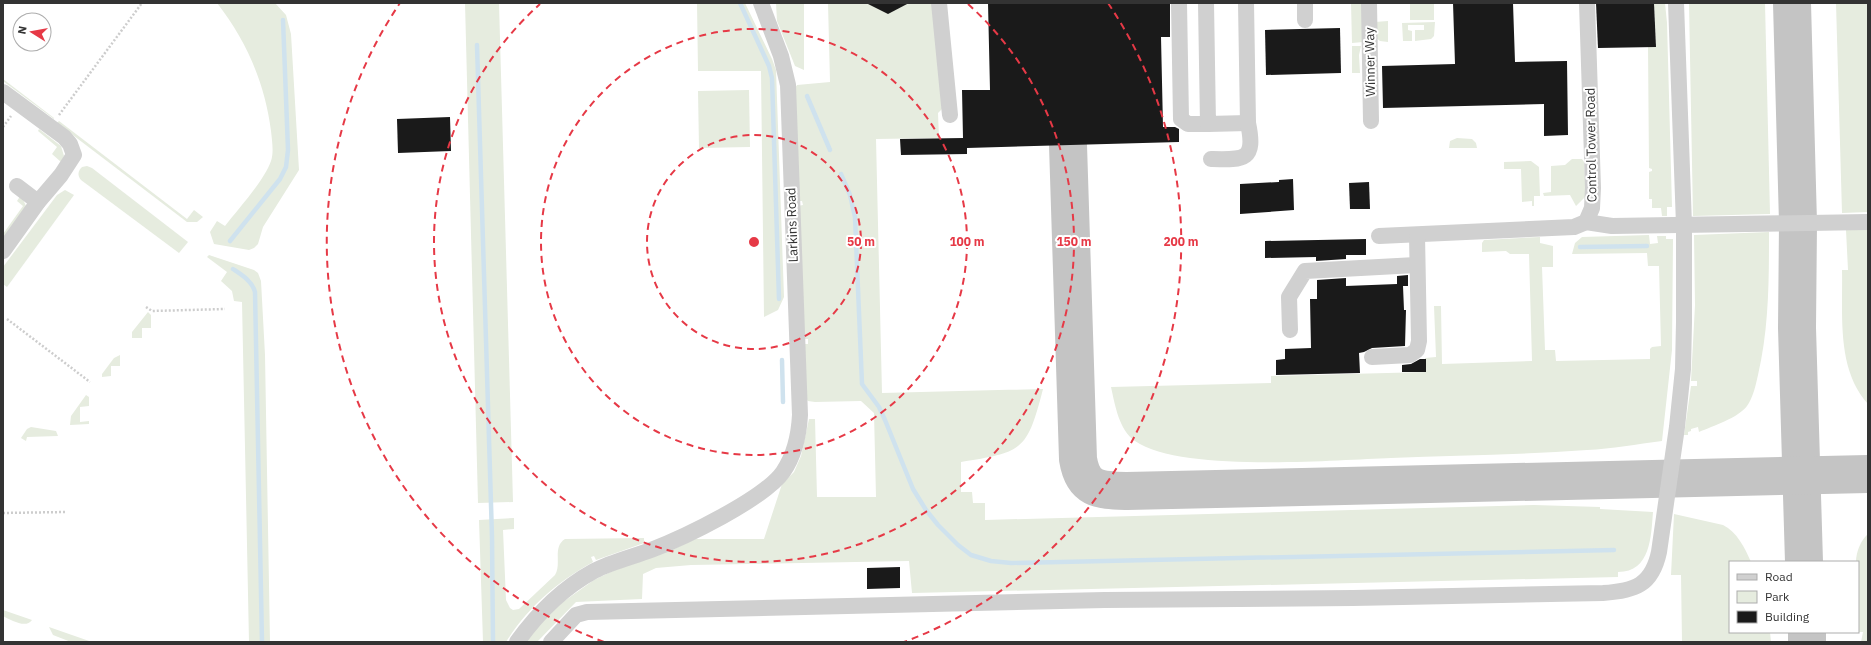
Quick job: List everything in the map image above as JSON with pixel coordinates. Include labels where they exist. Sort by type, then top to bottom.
[{"type":"lane","name":"Larkins Road","points":[[517,642],[536,617],[577,581],[596,570],[680,537],[748,501],[779,477],[793,452],[799,428],[800,415],[788,85],[781,56],[761,3]]},
{"type":"lane","points":[[767,3],[767,19]]},
{"type":"lane","points":[[939,3],[950,115]]},
{"type":"lane","points":[[1179,3],[1182,119],[1188,124],[1248,123]]},
{"type":"lane","points":[[1206,3],[1208,124]]},
{"type":"lane","points":[[1211,159],[1237,159],[1248,153],[1251,140],[1248,123],[1246,3]]},
{"type":"lane","points":[[1304,3],[1304,20]]},
{"type":"lane","name":"Winner Way","points":[[1369,3],[1371,122]]},
{"type":"lane","name":"Control Tower Road","points":[[1379,236],[1574,227],[1586,222],[1592,208],[1587,3]]},
{"type":"lane","points":[[551,642],[576,615],[587,612],[1089,600],[1361,598],[1624,592],[1642,583],[1651,575],[1656,566],[1659,552],[1683,369],[1684,225],[1676,3]]},
{"type":"lane","points":[[3,92],[67,140],[74,155],[61,175],[38,202],[3,251]]},
{"type":"lane","points":[[17,186],[38,202]]},
{"type":"lane","points":[[1586,222],[1612,226],[1868,222]]},
{"type":"lane","points":[[1372,357],[1410,355],[1417,350],[1419,341],[1416,265],[1417,235]]},
{"type":"lane","points":[[1290,330],[1290,293],[1305,271],[1416,265]]},
{"type":"path","points":[[43,121],[46,116],[54,122],[142,3]]},
{"type":"path","points":[[3,127],[14,111]]},
{"type":"path","points":[[146,307],[152,311],[225,309]]},
{"type":"path","points":[[7,319],[90,382]]},
{"type":"path","points":[[3,513],[65,512]]},
{"type":"green space","points":[[217,3],[275,3],[286,15],[291,34],[299,170],[263,227],[258,244],[249,250],[214,244],[210,232],[217,221],[225,226],[250,195],[268,169],[272,158],[271,131],[264,96],[253,63],[237,32]]},
{"type":"green space","points":[[465,3],[499,3],[513,502],[478,503]]},
{"type":"green space","points":[[697,3],[745,3],[776,70],[784,297],[778,310],[764,317],[761,71],[698,71]]},
{"type":"green space","points":[[776,3],[804,3],[804,70],[795,66],[777,21]]},
{"type":"green space","points":[[828,3],[933,4],[942,109],[938,113],[939,138],[876,139],[882,393],[1043,389],[1032,425],[1026,437],[1019,445],[1010,451],[998,455],[961,462],[961,492],[972,492],[973,503],[985,503],[985,520],[1534,505],[1600,507],[1600,509],[1653,512],[1650,542],[1643,559],[1637,566],[1629,570],[1618,572],[1618,577],[912,593],[909,561],[691,565],[656,568],[643,574],[642,599],[576,602],[537,642],[526,642],[541,621],[563,602],[594,580],[617,569],[674,549],[695,539],[764,539],[782,484],[794,472],[801,456],[809,419],[815,419],[817,497],[876,497],[874,413],[861,401],[815,402],[808,401],[805,398],[803,344],[808,344],[808,339],[803,339],[798,206],[803,205],[802,201],[798,201],[795,88],[797,85],[830,82]]},
{"type":"green space","points":[[1351,3],[1364,3],[1363,42],[1352,43]]},
{"type":"green space","points":[[1410,3],[1434,3],[1434,20],[1410,20]]},
{"type":"green space","points":[[1654,3],[1665,3],[1667,23],[1672,207],[1667,207],[1667,216],[1662,216],[1661,208],[1652,208],[1652,199],[1649,199],[1649,172],[1652,171],[1652,169],[1649,168],[1648,47],[1656,46]]},
{"type":"green space","points":[[1689,3],[1765,3],[1770,214],[1693,216]]},
{"type":"green space","points":[[1836,3],[1868,3],[1868,212],[1842,213]]},
{"type":"green space","points":[[1388,21],[1388,42],[1380,41],[1375,37],[1375,22]]},
{"type":"green space","points":[[1435,22],[1434,36],[1431,39],[1415,41],[1415,30],[1424,30],[1424,25],[1408,25],[1408,30],[1412,31],[1412,41],[1403,41],[1402,23]]},
{"type":"green space","points":[[1352,46],[1361,46],[1359,55],[1360,73],[1352,73]]},
{"type":"green space","points":[[3,79],[54,118],[54,119],[3,81]]},
{"type":"green space","points":[[749,90],[750,147],[699,148],[698,91]]},
{"type":"green space","points":[[59,121],[187,219],[194,210],[203,217],[197,222],[187,222],[57,123]]},
{"type":"green space","points":[[39,129],[61,146],[64,156],[61,162],[52,154],[57,147],[38,131]]},
{"type":"green space","points":[[1457,138],[1472,139],[1476,143],[1477,148],[1449,148],[1450,141]]},
{"type":"green space","points":[[1572,159],[1582,159],[1584,162],[1586,196],[1576,206],[1570,195],[1544,196],[1543,193],[1551,192],[1551,166],[1565,165]]},
{"type":"green space","points":[[1531,161],[1539,167],[1540,196],[1534,196],[1534,206],[1532,206],[1532,201],[1522,202],[1521,169],[1504,169],[1504,162]]},
{"type":"green space","points":[[87,166],[92,168],[188,242],[179,253],[81,180],[79,172],[82,167]]},
{"type":"green space","points":[[65,190],[74,195],[7,287],[3,284],[3,267],[57,195]]},
{"type":"green space","points":[[21,195],[26,206],[3,239],[3,234],[23,206],[17,201]]},
{"type":"green space","points":[[1868,229],[1868,404],[1858,390],[1846,358],[1842,323],[1842,270],[1848,270],[1846,230]]},
{"type":"green space","points":[[1769,232],[1766,322],[1762,357],[1751,399],[1743,410],[1732,418],[1699,432],[1698,427],[1691,429],[1691,431],[1688,432],[1688,435],[1684,435],[1691,386],[1697,386],[1697,381],[1691,381],[1695,305],[1694,235]]},
{"type":"green space","points":[[1649,235],[1650,244],[1658,243],[1657,236],[1666,236],[1666,239],[1673,239],[1672,350],[1662,441],[1606,449],[1538,453],[1296,462],[1221,461],[1186,457],[1157,451],[1135,441],[1125,430],[1118,417],[1111,387],[1271,383],[1271,376],[1426,372],[1425,358],[1436,357],[1434,306],[1441,306],[1442,364],[1532,361],[1529,254],[1510,254],[1506,251],[1482,252],[1482,243],[1484,240],[1540,237],[1540,243],[1553,246],[1553,267],[1542,267],[1545,350],[1555,350],[1556,361],[1650,359],[1650,349],[1652,347],[1661,346],[1659,266],[1648,266],[1647,253],[1572,254],[1575,243],[1582,237]]},
{"type":"green space","points":[[209,255],[254,270],[258,273],[261,281],[265,355],[270,642],[249,642],[242,302],[234,301],[232,291],[221,281],[227,272],[207,257]]},
{"type":"green space","points":[[148,312],[151,315],[151,328],[142,328],[142,338],[132,338],[132,332]]},
{"type":"green space","points":[[120,355],[120,366],[111,366],[111,376],[102,377],[102,374],[114,358]]},
{"type":"green space","points":[[86,395],[89,397],[89,406],[80,407],[80,422],[89,421],[89,424],[70,425],[71,416]]},
{"type":"green space","points":[[31,427],[56,431],[58,436],[27,437],[26,441],[21,438],[27,429]]},
{"type":"green space","points":[[1674,514],[1723,525],[1728,528],[1743,546],[1750,561],[1729,561],[1729,633],[1770,633],[1771,642],[1682,642],[1681,575],[1671,575]]},
{"type":"green space","points":[[514,518],[514,529],[503,530],[506,600],[510,608],[513,610],[519,609],[555,575],[558,566],[559,546],[565,539],[644,538],[644,543],[596,560],[594,556],[591,557],[593,562],[567,578],[544,596],[524,618],[506,642],[483,642],[479,520]]},
{"type":"green space","points":[[1868,534],[1868,642],[1861,642],[1863,632],[1859,632],[1859,561],[1856,561],[1856,558],[1861,543]]},
{"type":"green space","points":[[3,610],[32,620],[26,624],[18,623],[3,616]]},
{"type":"green space","points":[[49,627],[92,642],[71,642],[53,635]]},
{"type":"building","points":[[866,3],[909,3],[888,14]]},
{"type":"building","points":[[988,3],[1170,3],[1170,37],[1161,37],[1163,127],[1175,127],[1179,129],[1179,142],[967,148],[967,154],[901,155],[900,139],[963,138],[962,90],[990,90]]},
{"type":"building","points":[[1453,3],[1513,3],[1515,62],[1567,61],[1568,135],[1544,136],[1544,104],[1383,108],[1382,66],[1455,64]]},
{"type":"building","points":[[1596,3],[1654,3],[1656,47],[1598,48]]},
{"type":"building","points":[[1340,28],[1341,73],[1266,75],[1265,30]]},
{"type":"building","points":[[450,117],[451,151],[398,153],[397,119]]},
{"type":"building","points":[[1293,179],[1294,210],[1240,214],[1240,184],[1279,182],[1279,180]]},
{"type":"building","points":[[1369,182],[1370,209],[1350,209],[1349,183]]},
{"type":"building","points":[[1366,239],[1366,255],[1346,255],[1346,259],[1316,261],[1316,257],[1265,258],[1265,241]]},
{"type":"building","points":[[1408,275],[1408,286],[1403,286],[1404,310],[1406,310],[1405,346],[1372,348],[1359,353],[1360,373],[1276,375],[1276,360],[1285,359],[1285,349],[1311,348],[1310,299],[1317,299],[1317,280],[1346,278],[1346,286],[1397,284],[1397,276]]},
{"type":"building","points":[[1420,359],[1426,359],[1426,372],[1402,372],[1402,365],[1411,364]]},
{"type":"building","points":[[900,567],[900,588],[867,589],[867,568]]},
{"type":"waterway","points":[[740,3],[769,66],[772,78],[779,299]]},
{"type":"waterway","points":[[230,241],[280,179],[286,167],[288,150],[283,20]]},
{"type":"waterway","points":[[477,45],[492,537],[493,642]]},
{"type":"waterway","points":[[807,96],[830,150]]},
{"type":"waterway","points":[[841,174],[850,195],[855,217],[862,384],[879,407],[913,489],[926,510],[938,525],[958,545],[971,555],[991,561],[1011,563],[1614,550]]},
{"type":"waterway","points":[[1580,247],[1647,246]]},
{"type":"waterway","points":[[233,269],[249,281],[255,292],[262,642]]},
{"type":"waterway","points":[[782,360],[783,402]]},
{"type":"taxiway","points":[[1792,3],[1798,223],[1797,328],[1804,561]]},
{"type":"taxiway","points":[[1068,145],[1078,459],[1080,469],[1084,477],[1088,482],[1101,489],[1127,491],[1868,474]]},
{"type":"taxiway","points":[[1807,633],[1807,642]]}]
